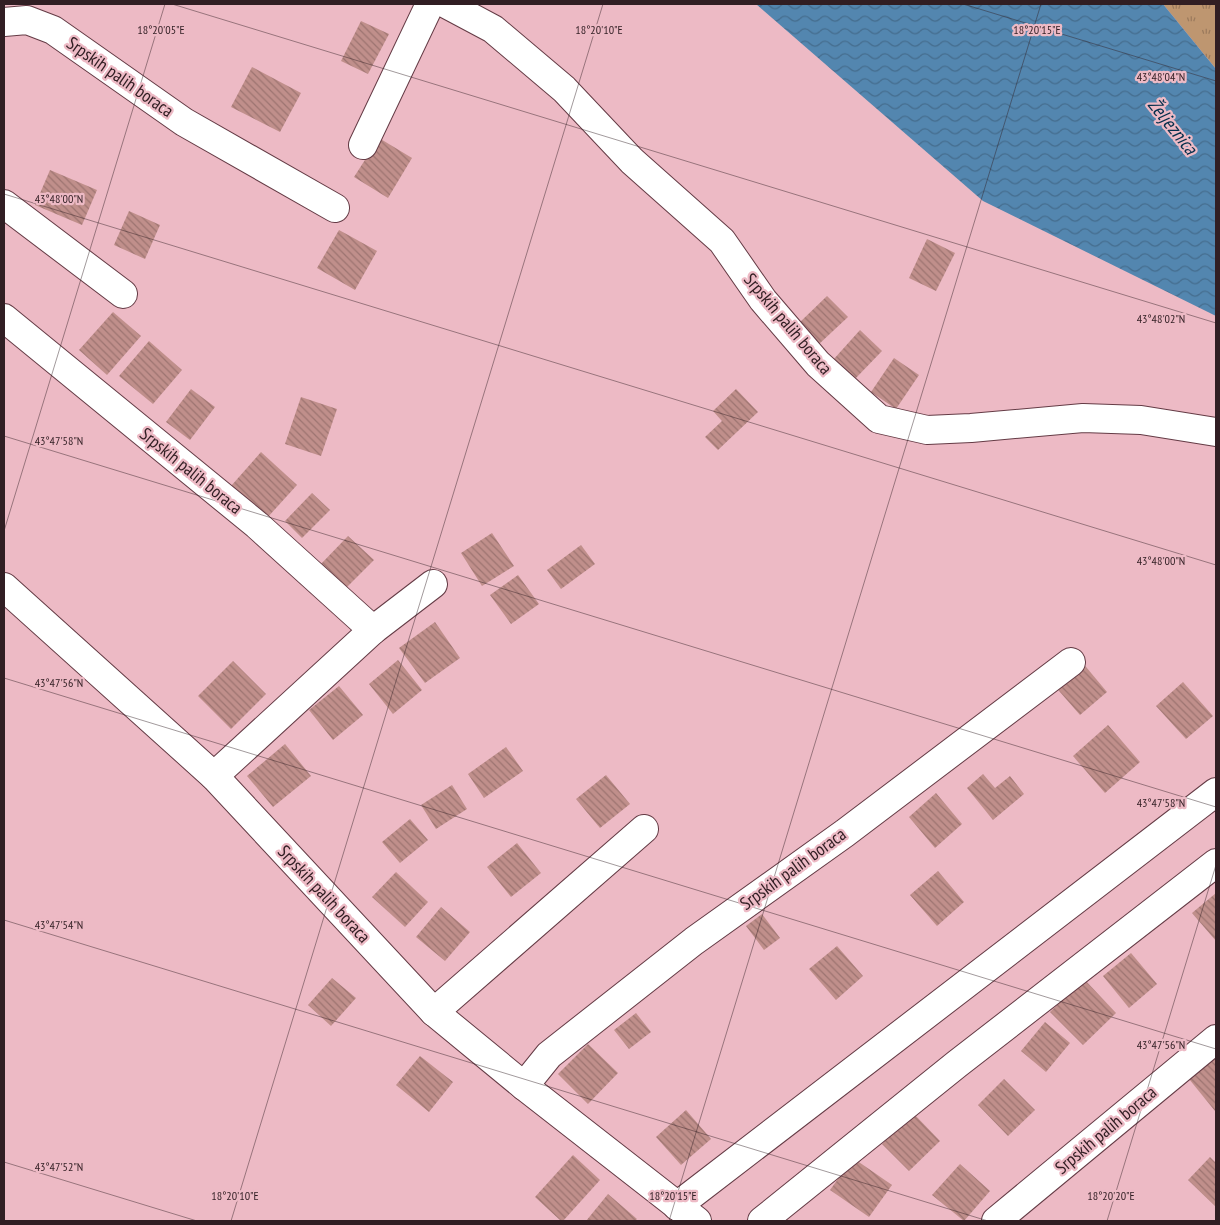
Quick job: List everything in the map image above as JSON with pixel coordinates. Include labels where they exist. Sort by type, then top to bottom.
[{"type":"street","points":[[4,14],[12,4]]},
{"type":"street","points":[[364,145],[430,4]]},
{"type":"street","name":"Srpskih palih boraca","points":[[446,4],[493,29],[564,89],[632,161],[722,241],[763,300],[818,364],[879,419],[927,430],[1083,418],[1141,420],[1216,432]]},
{"type":"street","name":"Srpskih palih boraca","points":[[4,22],[27,20],[53,30],[184,122],[335,208]]},
{"type":"street","points":[[4,204],[123,294]]},
{"type":"street","name":"Srpskih palih boraca","points":[[4,318],[257,525],[373,630]]},
{"type":"street","points":[[214,776],[373,630],[433,584]]},
{"type":"street","name":"Srpskih palih boraca","points":[[4,587],[214,776],[434,1012],[524,1086],[687,1214],[1216,792]]},
{"type":"street","name":"Srpskih palih boraca","points":[[524,1086],[549,1055],[694,941],[845,833],[1071,662]]},
{"type":"street","points":[[434,1012],[644,829]]},
{"type":"street","points":[[762,1221],[957,1064],[1216,863]]},
{"type":"street","name":"Srpskih palih boraca","points":[[996,1221],[1216,1038]]},
{"type":"green space","points":[[1163,4],[1216,4],[1216,69]]},
{"type":"water","name":"Željeznica","points":[[756,4],[1163,4],[1216,69],[1216,316],[983,201]]},
{"type":"building","points":[[361,21],[389,34],[368,74],[341,61]]},
{"type":"building","points":[[252,67],[301,93],[280,132],[231,107]]},
{"type":"building","points":[[379,138],[412,158],[388,198],[354,177]]},
{"type":"building","points":[[50,170],[97,190],[82,225],[35,205]]},
{"type":"building","points":[[129,211],[160,225],[145,259],[114,245]]},
{"type":"building","points":[[339,230],[377,251],[355,290],[317,268]]},
{"type":"building","points":[[927,239],[955,253],[936,291],[909,278]]},
{"type":"building","points":[[827,296],[848,317],[818,345],[798,324]]},
{"type":"building","points":[[113,312],[141,336],[107,375],[79,350]]},
{"type":"building","points":[[860,330],[882,351],[854,380],[833,360]]},
{"type":"building","points":[[149,341],[182,370],[153,404],[119,376]]},
{"type":"building","points":[[894,358],[919,375],[896,409],[871,392]]},
{"type":"building","points":[[191,389],[215,407],[190,440],[166,422]]},
{"type":"building","points":[[736,389],[758,412],[718,450],[705,437],[722,421],[713,411]]},
{"type":"building","points":[[301,397],[337,409],[321,456],[285,444]]},
{"type":"building","points":[[261,452],[297,485],[267,518],[231,486]]},
{"type":"building","points":[[312,493],[330,510],[302,538],[285,521]]},
{"type":"building","points":[[492,533],[514,566],[482,586],[461,553]]},
{"type":"building","points":[[348,536],[374,560],[344,590],[319,566]]},
{"type":"building","points":[[581,545],[595,564],[561,589],[547,570]]},
{"type":"building","points":[[518,575],[539,604],[511,624],[490,595]]},
{"type":"building","points":[[435,622],[460,658],[425,683],[399,648]]},
{"type":"building","points":[[398,660],[422,690],[393,714],[369,684]]},
{"type":"building","points":[[233,661],[266,694],[231,729],[198,696]]},
{"type":"building","points":[[1081,661],[1107,692],[1080,715],[1053,684]]},
{"type":"building","points":[[1183,682],[1213,716],[1186,739],[1156,706]]},
{"type":"building","points":[[339,686],[363,715],[333,740],[309,710]]},
{"type":"building","points":[[1108,725],[1140,762],[1105,793],[1073,756]]},
{"type":"building","points":[[285,744],[311,776],[273,807],[247,776]]},
{"type":"building","points":[[506,747],[523,771],[484,798],[468,774]]},
{"type":"building","points":[[983,774],[995,788],[1010,776],[1024,794],[993,820],[967,788]]},
{"type":"building","points":[[606,775],[630,804],[600,828],[576,799]]},
{"type":"building","points":[[452,785],[467,809],[436,829],[421,805]]},
{"type":"building","points":[[936,793],[962,824],[935,848],[909,817]]},
{"type":"building","points":[[410,819],[428,840],[400,863],[382,842]]},
{"type":"building","points":[[517,843],[541,873],[511,897],[487,867]]},
{"type":"building","points":[[938,871],[964,902],[937,926],[910,895]]},
{"type":"building","points":[[396,872],[428,902],[405,927],[372,897]]},
{"type":"building","points":[[1216,893],[1216,941],[1192,913]]},
{"type":"building","points":[[441,907],[470,932],[445,961],[416,937]]},
{"type":"building","points":[[762,914],[780,938],[764,950],[746,926]]},
{"type":"building","points":[[837,946],[863,976],[836,1000],[809,969]]},
{"type":"building","points":[[1131,953],[1157,984],[1129,1008],[1103,976]]},
{"type":"building","points":[[332,978],[356,998],[331,1026],[308,1005]]},
{"type":"building","points":[[1084,979],[1116,1013],[1083,1045],[1050,1012]]},
{"type":"building","points":[[636,1013],[651,1032],[629,1049],[614,1030]]},
{"type":"building","points":[[1045,1022],[1070,1043],[1046,1072],[1021,1051]]},
{"type":"building","points":[[588,1044],[618,1073],[588,1104],[558,1074]]},
{"type":"building","points":[[420,1056],[453,1082],[429,1112],[396,1085]]},
{"type":"building","points":[[1216,1057],[1216,1109],[1215,1111],[1189,1079]]},
{"type":"building","points":[[1004,1079],[1035,1110],[1008,1136],[978,1105]]},
{"type":"building","points":[[686,1110],[711,1139],[681,1165],[656,1137]]},
{"type":"building","points":[[913,1113],[940,1141],[909,1171],[882,1144]]},
{"type":"building","points":[[573,1155],[600,1180],[561,1221],[535,1197]]},
{"type":"building","points":[[1210,1157],[1216,1163],[1216,1207],[1188,1180]]},
{"type":"building","points":[[853,1158],[892,1185],[869,1217],[830,1190]]},
{"type":"building","points":[[960,1164],[990,1191],[964,1221],[932,1195]]},
{"type":"building","points":[[608,1194],[637,1219],[635,1221],[586,1221]]}]
